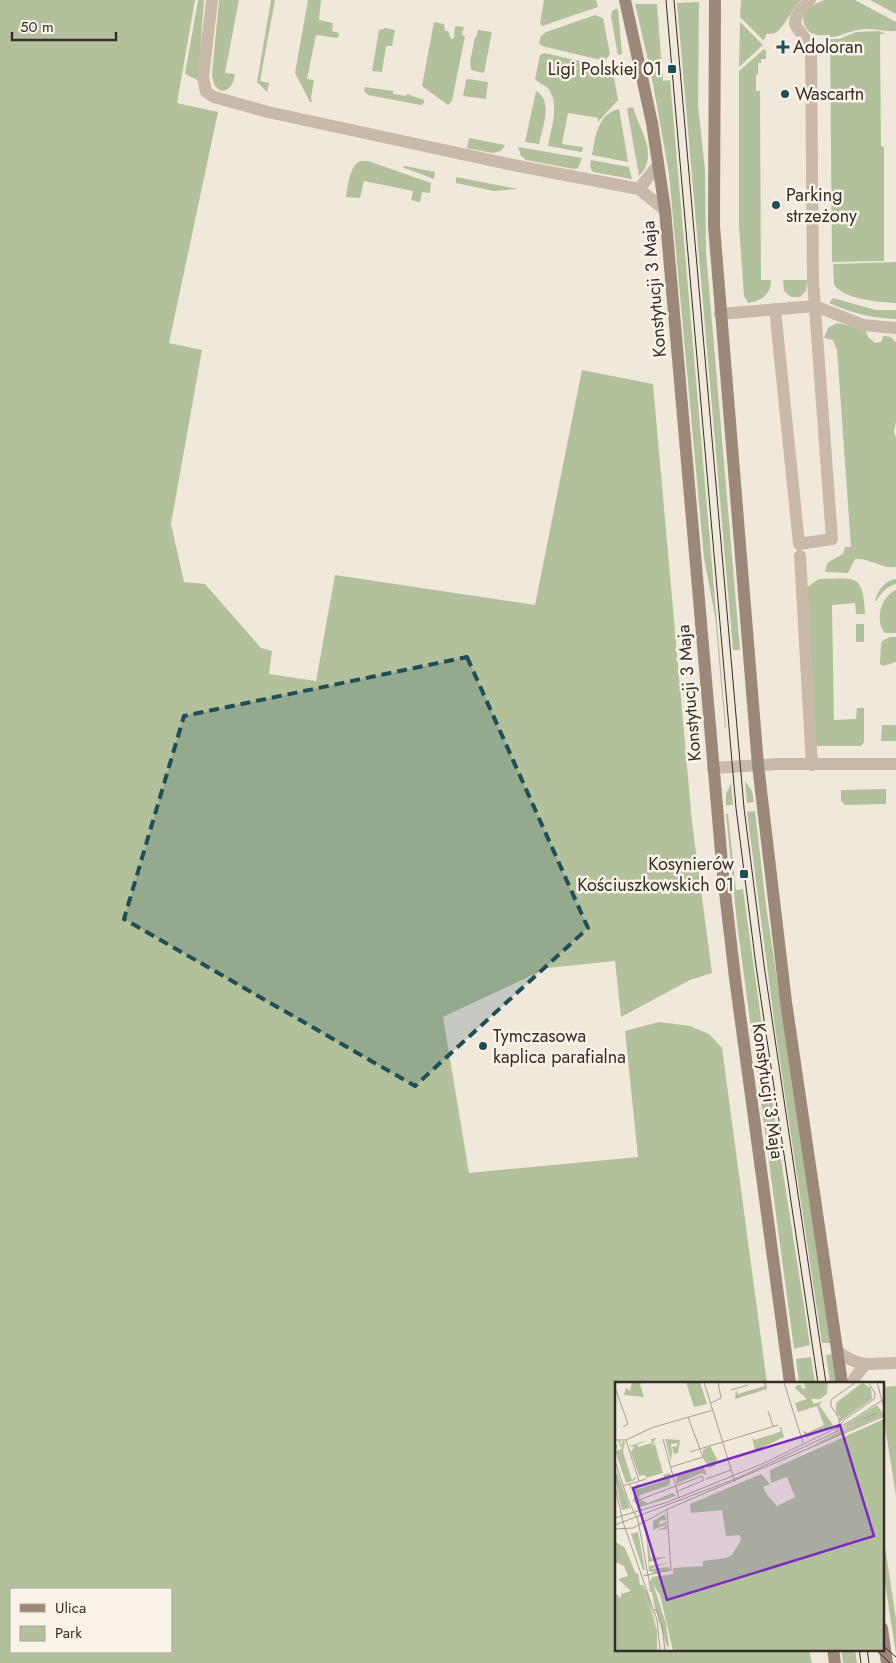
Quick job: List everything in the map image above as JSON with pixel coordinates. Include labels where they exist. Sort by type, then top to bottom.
[{"type":"street","points":[[212,0],[203,77],[206,92],[214,97],[268,112],[513,165],[639,189],[665,210]]},
{"type":"street","name":"Konstytucji 3 Maja","points":[[625,0],[646,93],[665,210],[723,875],[790,1382]]},
{"type":"street","name":"Konstytucji 3 Maja","points":[[715,0],[714,226],[758,765],[786,1002],[842,1382]]},
{"type":"street","points":[[775,309],[799,544],[832,539],[815,306],[811,52],[809,45],[794,23],[799,11],[810,0]]},
{"type":"street","points":[[639,189],[658,165]]},
{"type":"street","points":[[720,314],[815,306],[863,325],[896,328]]},
{"type":"street","points":[[800,556],[812,764]]},
{"type":"street","points":[[713,768],[758,765],[896,764]]},
{"type":"street","points":[[838,1352],[851,1360],[865,1365],[896,1363]]},
{"type":"street","points":[[853,1382],[865,1365]]},
{"type":"street","points":[[884,1640],[888,1663]]},
{"type":"street","points":[[833,1650],[835,1663]]},
{"type":"highlighted area","points":[[467,657],[588,928],[415,1086],[124,919],[184,716]]},
{"type":"green space","points":[[0,0],[195,0],[177,103],[218,112],[169,343],[202,350],[171,524],[184,582],[205,584],[261,648],[272,651],[269,674],[316,681],[335,575],[535,605],[582,370],[653,384],[692,822],[712,973],[690,980],[621,1017],[615,961],[547,968],[443,1017],[469,1173],[638,1157],[625,1031],[659,1022],[690,1026],[709,1034],[722,1048],[767,1382],[615,1382],[615,1650],[809,1650],[812,1663],[0,1663]]},
{"type":"green space","points":[[198,0],[204,0],[198,80],[185,74]]},
{"type":"green space","points":[[219,0],[239,0],[225,73],[235,74],[230,86],[227,90],[223,91],[216,87],[212,75]]},
{"type":"green space","points":[[271,0],[275,0],[260,81],[269,83],[267,92],[257,82]]},
{"type":"green space","points":[[308,0],[321,0],[319,20],[333,23],[332,31],[339,33],[338,38],[316,35],[307,79],[314,80],[312,102],[310,102],[295,73]]},
{"type":"green space","points":[[544,0],[596,0],[598,7],[542,26],[540,23]]},
{"type":"green space","points":[[741,0],[801,0],[781,28],[775,33],[766,34],[763,40],[740,17]]},
{"type":"green space","points":[[824,0],[855,0],[896,22],[896,31],[862,29],[830,37],[830,35],[813,34],[803,21],[805,13]]},
{"type":"green space","points":[[870,0],[896,0],[896,14]]},
{"type":"green space","points":[[699,2],[698,105],[705,170],[706,252],[740,650],[733,650],[677,3]]},
{"type":"green space","points":[[635,4],[657,4],[663,81],[670,80],[725,728],[715,616],[704,558],[669,174],[651,73]]},
{"type":"green space","points":[[618,9],[622,54],[618,55],[611,17],[612,11]]},
{"type":"green space","points":[[595,15],[603,18],[610,54],[605,61],[542,46],[539,43],[541,36],[546,32]]},
{"type":"green space","points":[[434,22],[444,24],[445,31],[448,31],[451,39],[454,38],[455,26],[464,27],[462,35],[465,36],[452,101],[448,105],[422,86]]},
{"type":"green space","points":[[740,22],[763,45],[739,67]]},
{"type":"green space","points":[[386,28],[395,30],[392,46],[386,46],[382,72],[372,71],[379,30]]},
{"type":"green space","points":[[478,30],[492,32],[484,73],[471,70],[470,62]]},
{"type":"green space","points":[[879,31],[886,34],[880,34],[881,146],[884,147],[884,261],[832,262],[830,39],[839,39],[856,32]]},
{"type":"green space","points":[[764,49],[766,51],[766,59],[761,59],[761,63],[758,63],[758,74],[756,75],[756,91],[760,91],[761,280],[771,280],[771,285],[764,296],[757,301],[748,303],[744,296],[739,226],[739,71]]},
{"type":"green space","points":[[544,53],[606,67],[613,71],[618,100],[598,122],[598,118],[568,113],[562,144],[582,147],[582,152],[548,146],[554,119],[553,98],[549,89],[535,79],[540,55]]},
{"type":"green space","points":[[466,80],[488,82],[486,99],[463,96]]},
{"type":"green space","points":[[365,87],[393,91],[393,94],[406,96],[407,94],[424,100],[424,103],[421,105],[368,95],[364,91]]},
{"type":"green space","points":[[536,91],[541,95],[546,108],[539,144],[525,142]]},
{"type":"green space","points":[[633,107],[648,151],[648,160],[639,176],[627,108]]},
{"type":"green space","points":[[619,109],[628,162],[592,155],[596,134],[602,121],[606,115]]},
{"type":"green space","points":[[469,138],[505,145],[501,151],[492,153],[467,148]]},
{"type":"green space","points":[[518,147],[582,158],[578,168],[574,169],[526,160],[521,156]]},
{"type":"green space","points":[[591,160],[629,167],[632,179],[593,172],[590,167]]},
{"type":"green space","points":[[360,161],[368,161],[431,183],[430,193],[422,192],[420,202],[411,200],[413,191],[364,181],[360,198],[346,197],[351,172]]},
{"type":"green space","points":[[402,167],[435,172],[434,179]]},
{"type":"green space","points":[[456,177],[518,189],[494,191],[456,183]]},
{"type":"green space","points":[[896,262],[896,303],[854,297],[839,290],[834,285],[833,264]]},
{"type":"green space","points":[[783,280],[807,280],[806,291],[800,297],[791,297],[784,291]]},
{"type":"green space","points":[[833,298],[876,310],[896,310],[896,319],[870,316],[845,310],[829,303]]},
{"type":"green space","points":[[837,323],[865,329],[868,337],[875,343],[881,342],[883,336],[887,336],[894,339],[896,343],[896,422],[894,432],[896,438],[896,567],[855,559],[848,573],[825,572],[827,563],[843,554],[845,547],[851,547],[837,350],[833,340],[824,338],[828,328]]},
{"type":"green space","points":[[819,579],[849,579],[859,584],[862,591],[865,614],[856,614],[855,603],[832,605],[834,720],[856,719],[857,708],[864,708],[864,742],[861,746],[818,746],[816,744],[807,587]]},
{"type":"green space","points":[[896,579],[896,584],[882,593],[875,601],[882,587],[888,581]]},
{"type":"green space","points":[[896,590],[896,633],[885,633],[880,622],[881,609],[886,598]]},
{"type":"green space","points":[[856,624],[864,624],[864,642],[856,642]]},
{"type":"green space","points":[[890,637],[896,637],[896,662],[883,666],[880,664],[881,644],[882,641]]},
{"type":"green space","points":[[882,725],[896,725],[896,741],[881,741]]},
{"type":"green space","points":[[745,781],[752,791],[754,802],[747,803]]},
{"type":"green space","points":[[731,783],[733,805],[726,805],[726,794]]},
{"type":"green space","points":[[886,789],[886,804],[845,805],[841,801],[841,790]]},
{"type":"green space","points":[[755,811],[766,906],[830,1343],[822,1343],[776,1035],[747,812]]},
{"type":"green space","points":[[726,814],[728,814],[736,890],[743,889],[777,1134],[810,1345],[794,1349],[737,923]]},
{"type":"green space","points":[[833,1354],[837,1382],[830,1382],[826,1355]]},
{"type":"green space","points":[[811,1357],[815,1382],[799,1382],[796,1359]]},
{"type":"green space","points":[[896,1386],[896,1496],[884,1421],[884,1387]]},
{"type":"green space","points":[[884,1540],[896,1619],[896,1654],[884,1577]]},
{"type":"green space","points":[[841,1650],[855,1650],[857,1663],[843,1663]]},
{"type":"tram line","points":[[666,0],[736,808],[756,966],[818,1382]]},
{"type":"tram line","points":[[674,0],[744,808],[764,965],[826,1382]]},
{"type":"tram line","points":[[884,1647],[896,1657]]},
{"type":"tram line","points":[[859,1650],[861,1663]]},
{"type":"tram line","points":[[867,1650],[869,1663]]},
{"type":"tram line","points":[[876,1650],[890,1663]]},
{"type":"place","name":"Adoloran","points":[[783,47]]},
{"type":"place","name":"Ligi Polskiej 01","points":[[672,69]]},
{"type":"place","name":"Wascartn","points":[[785,94]]},
{"type":"place","name":"Parking strzeżony","points":[[776,205]]},
{"type":"place","name":"Kosynierów Kościuszkowskich 01","points":[[744,874]]},
{"type":"place","name":"Tymczasowa kaplica parafialna","points":[[483,1046]]}]
